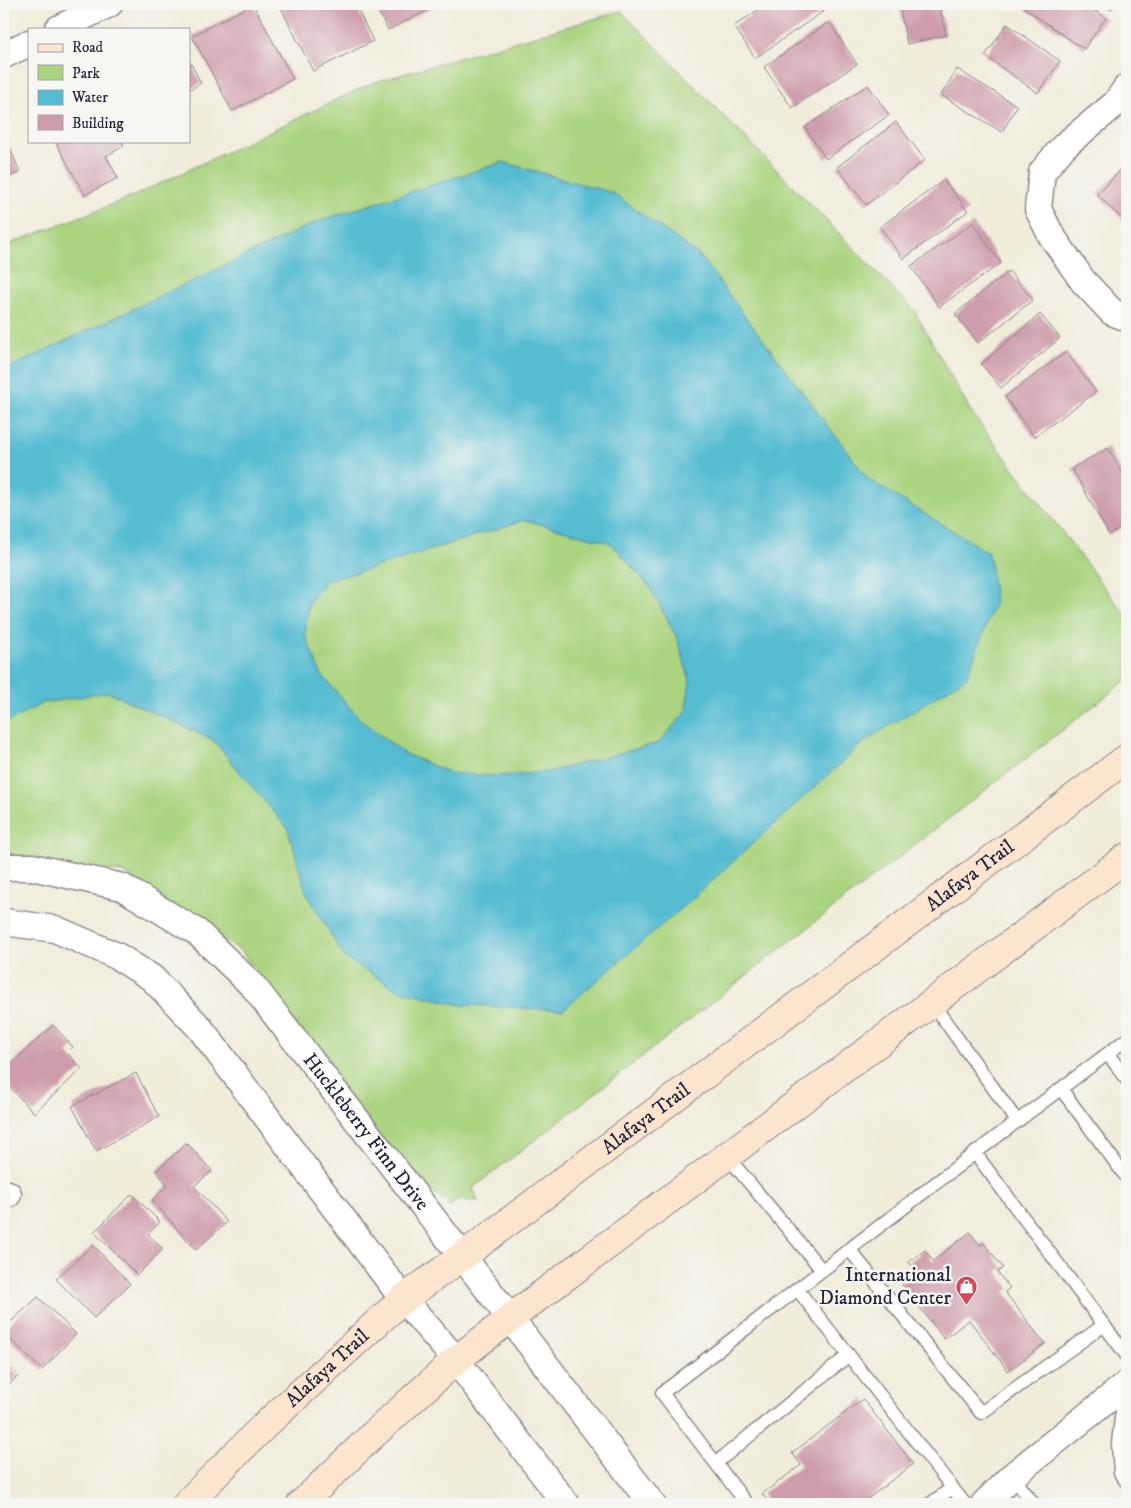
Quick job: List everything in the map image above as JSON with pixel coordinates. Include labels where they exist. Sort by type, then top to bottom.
[{"type":"main road","name":"Alafaya Trail","points":[[186,1504],[264,1426],[403,1298],[463,1256],[1127,758]]},
{"type":"main road","points":[[301,1504],[375,1433],[456,1360],[1127,857]]},
{"type":"street","points":[[60,28],[109,4]]},
{"type":"street","points":[[4,55],[28,43]]},
{"type":"street","points":[[1127,87],[1115,104],[1064,146],[1042,172],[1038,209],[1051,235],[1083,281],[1112,312],[1127,318]]},
{"type":"street","name":"Huckleberry Finn Drive","points":[[4,867],[32,867],[122,887],[197,932],[254,987],[463,1256],[652,1504]]},
{"type":"street","points":[[4,922],[55,929],[116,956],[152,978],[200,1028],[403,1298],[456,1360],[566,1504]]},
{"type":"street","points":[[984,1504],[1012,1476],[1127,1385]]},
{"type":"lane","points":[[932,1003],[1017,1121]]},
{"type":"lane","points":[[747,1504],[662,1392],[974,1153],[1127,1040]]},
{"type":"lane","points":[[1108,1054],[1127,1080]]},
{"type":"lane","points":[[1061,1089],[1127,1178]]},
{"type":"lane","points":[[974,1153],[1127,1356]]},
{"type":"lane","points":[[727,1156],[822,1270]]},
{"type":"lane","points":[[849,1249],[981,1413],[1104,1325]]},
{"type":"lane","points":[[797,1289],[965,1504]]},
{"type":"lane","points":[[716,1463],[849,1355]]},
{"type":"lane","points":[[1127,1385],[1118,1443],[1120,1473],[1127,1482]]},
{"type":"lane","points":[[1012,1476],[1034,1504]]},
{"type":"lane","points":[[930,1504],[952,1488]]},
{"type":"green space","points":[[621,11],[914,310],[971,412],[1127,617],[1127,680],[473,1188],[478,1201],[458,1200],[449,1207],[447,1199],[442,1199],[412,1179],[241,951],[123,872],[4,862],[4,246],[129,198],[372,83]]},
{"type":"water","points":[[503,162],[613,193],[699,255],[868,479],[989,553],[995,601],[967,677],[865,741],[693,898],[563,1010],[460,1005],[396,989],[344,957],[306,892],[288,829],[213,740],[108,692],[43,703],[4,724],[4,370],[316,222]],"holes":[[[525,520],[611,543],[649,586],[677,638],[690,681],[685,713],[658,743],[549,772],[496,776],[451,773],[405,754],[361,720],[321,674],[305,635],[309,603],[326,580],[360,572]]]},
{"type":"building","points":[[253,4],[293,79],[232,111],[192,36]]},
{"type":"building","points":[[279,4],[355,4],[373,41],[313,71]]},
{"type":"building","points":[[374,4],[432,4],[434,7],[388,30]]},
{"type":"building","points":[[767,4],[819,4],[824,11],[755,58],[734,26]]},
{"type":"building","points":[[899,4],[939,4],[946,35],[907,44]]},
{"type":"building","points":[[1027,4],[1085,4],[1106,18],[1084,49],[1024,8]]},
{"type":"building","points":[[1102,4],[1115,4],[1111,10]]},
{"type":"building","points":[[829,22],[857,64],[792,108],[764,67]]},
{"type":"building","points":[[1007,24],[1060,61],[1038,93],[985,56]]},
{"type":"building","points":[[190,62],[201,83],[190,89]]},
{"type":"building","points":[[957,69],[1017,106],[1002,132],[941,95]]},
{"type":"building","points":[[868,85],[889,115],[826,159],[805,127]]},
{"type":"building","points":[[896,122],[925,160],[866,205],[837,167]]},
{"type":"building","points":[[4,134],[20,172],[4,179]]},
{"type":"building","points":[[56,142],[122,142],[124,146],[106,156],[118,178],[85,195]]},
{"type":"building","points":[[1127,164],[1127,224],[1097,194]]},
{"type":"building","points":[[944,180],[968,211],[903,259],[880,227]]},
{"type":"building","points":[[973,223],[1001,263],[939,307],[911,266]]},
{"type":"building","points":[[1009,271],[1033,300],[978,343],[955,314]]},
{"type":"building","points":[[1040,314],[1060,338],[1001,388],[981,364]]},
{"type":"building","points":[[1066,352],[1096,392],[1034,437],[1005,397]]},
{"type":"building","points":[[1108,448],[1127,482],[1127,525],[1109,535],[1072,468]]},
{"type":"building","points":[[53,1025],[73,1047],[67,1053],[82,1069],[34,1113],[4,1081],[4,1071]]},
{"type":"building","points":[[136,1073],[159,1117],[96,1151],[72,1106]]},
{"type":"building","points":[[187,1143],[212,1171],[194,1186],[227,1222],[196,1250],[152,1200],[168,1185],[156,1171]]},
{"type":"building","points":[[132,1194],[160,1222],[148,1234],[163,1249],[137,1275],[94,1232]]},
{"type":"building","name":"International Diamond Center","points":[[970,1232],[980,1245],[984,1243],[1003,1268],[997,1272],[1010,1288],[1005,1292],[1045,1344],[1008,1371],[969,1320],[944,1339],[901,1283],[916,1271],[909,1262],[925,1250],[933,1261]]},
{"type":"building","points":[[93,1245],[130,1284],[94,1318],[56,1279]]},
{"type":"building","points":[[38,1297],[76,1334],[42,1370],[4,1333],[4,1328]]},
{"type":"building","points":[[4,1361],[18,1376],[4,1389]]},
{"type":"building","points":[[863,1399],[913,1464],[861,1504],[848,1504],[847,1502],[844,1504],[771,1504],[762,1494],[801,1465],[792,1453]]},
{"type":"place","name":"International Diamond Center","points":[[967,1306]]}]
